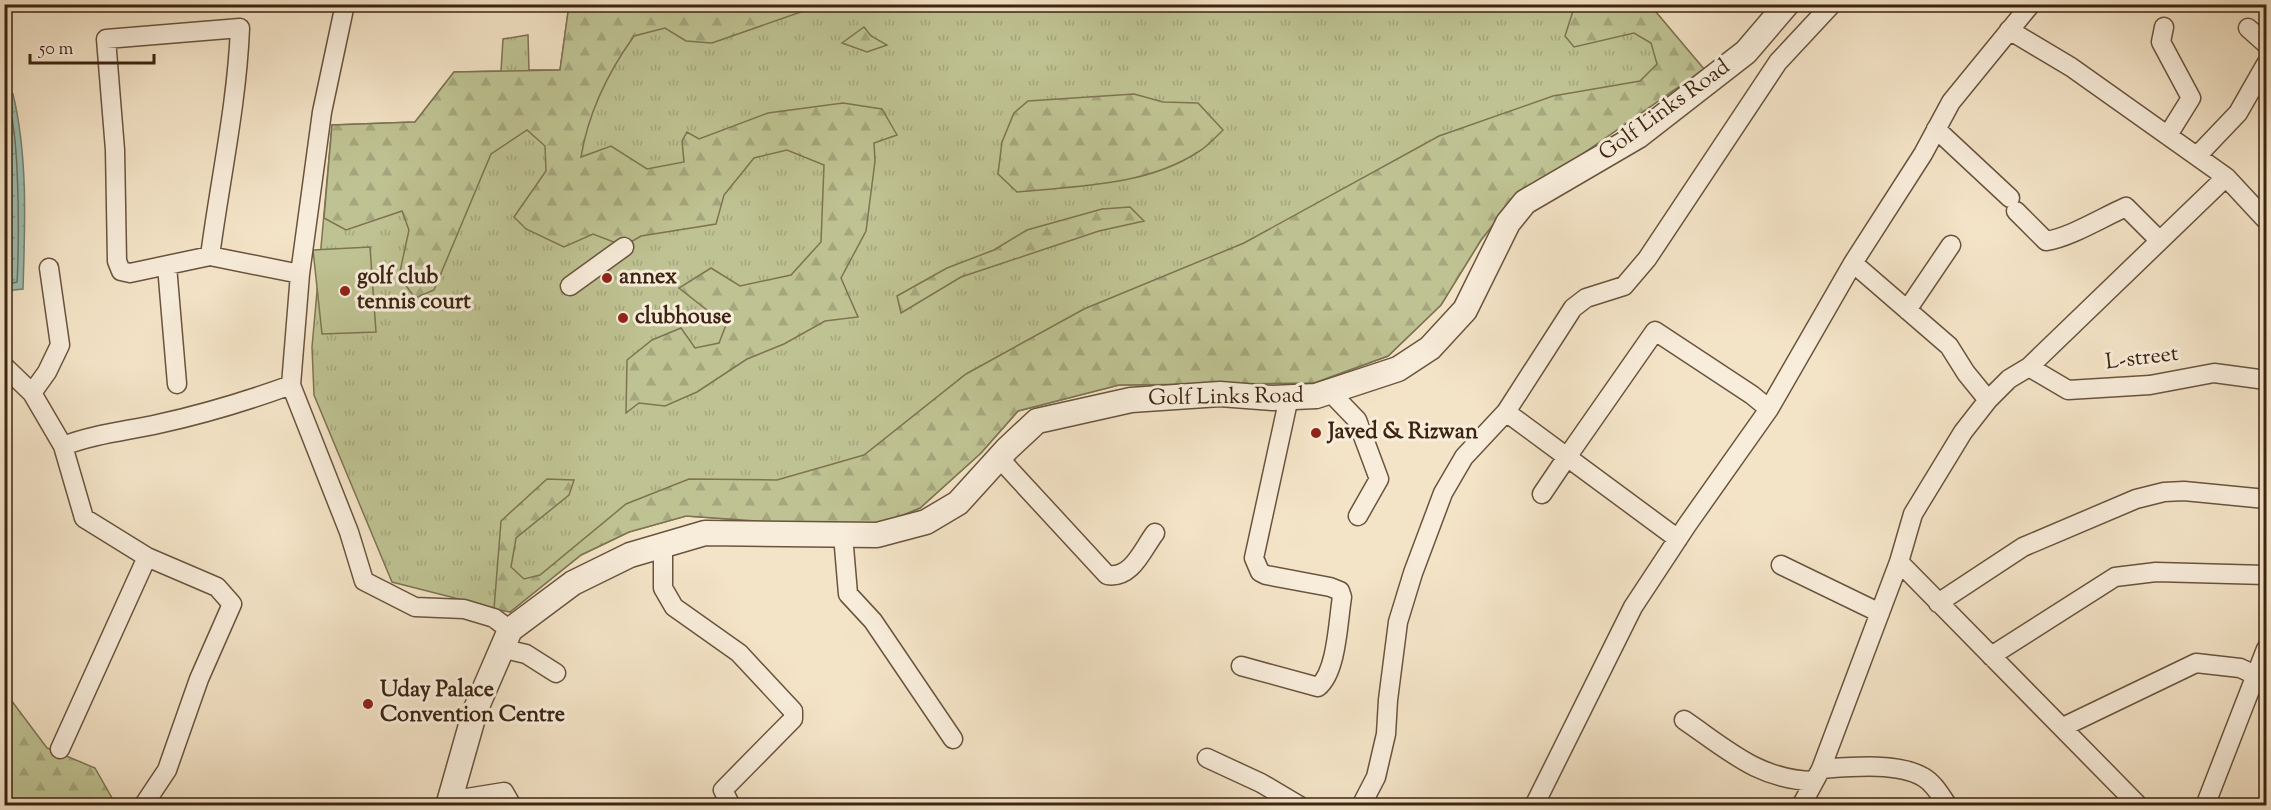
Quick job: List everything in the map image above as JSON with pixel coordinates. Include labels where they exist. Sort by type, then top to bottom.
[{"type":"street","points":[[345,4],[322,112],[300,274],[291,385],[349,532],[364,581],[415,607],[464,609],[494,618],[506,639],[556,673]]},
{"type":"street","name":"Golf Links Road","points":[[506,639],[573,583],[630,555],[663,544],[705,533],[878,535],[926,522],[958,503],[1037,421],[1131,400],[1220,394],[1289,397],[1330,392],[1398,369],[1430,348],[1465,310],[1508,223],[1525,202],[1638,136],[1746,52],[1787,4]]},
{"type":"street","points":[[1362,806],[1376,777],[1386,734],[1398,622],[1413,573],[1448,484],[1464,457],[1506,412],[1573,308],[1586,298],[1624,286],[1647,259],[1778,62],[1832,4]]},
{"type":"street","points":[[1534,806],[1633,607],[1770,409],[1853,263],[1951,102],[2031,4]]},
{"type":"street","points":[[2164,27],[2161,42],[2191,98],[2168,135]]},
{"type":"street","points":[[210,256],[219,183],[238,76],[240,28],[106,39],[115,150],[117,261],[121,271],[130,273],[210,256],[300,274]]},
{"type":"street","points":[[2248,28],[2266,44]]},
{"type":"street","points":[[2009,30],[2071,67],[2226,177],[2266,220]]},
{"type":"street","points":[[2197,156],[2238,112],[2266,64]]},
{"type":"street","points":[[1936,129],[2013,204],[2046,241],[2060,239],[2092,221],[2126,207],[2158,240]]},
{"type":"street","points":[[1801,806],[1817,775],[1880,613],[1914,514],[1963,432],[2008,379],[2029,367],[2158,240],[2226,177]]},
{"type":"street","points":[[1907,310],[1951,245]]},
{"type":"street","points":[[570,286],[624,247]]},
{"type":"street","points":[[1853,263],[1949,346],[1966,373],[1988,400]]},
{"type":"street","points":[[167,266],[177,384]]},
{"type":"street","points":[[32,393],[47,372],[60,345],[49,268]]},
{"type":"street","points":[[1542,494],[1655,331],[1752,394],[1770,409]]},
{"type":"street","points":[[4,366],[32,393],[63,446],[84,519],[147,557],[217,587],[232,604],[199,679],[167,770],[143,806]]},
{"type":"street","name":"L-street","points":[[2029,367],[2068,390],[2150,385],[2214,373],[2266,380]]},
{"type":"street","points":[[63,446],[86,437],[158,424],[236,405],[291,385]]},
{"type":"street","points":[[1330,392],[1357,420],[1379,478],[1358,516]]},
{"type":"street","points":[[1241,666],[1318,687],[1326,679],[1331,666],[1342,597],[1340,591],[1266,575],[1260,572],[1254,558],[1289,397]]},
{"type":"street","points":[[1506,412],[1678,539]]},
{"type":"street","points":[[999,458],[1107,575],[1117,577],[1130,569],[1155,533]]},
{"type":"street","points":[[1938,603],[2023,547],[2136,499],[2164,492],[2184,491],[2266,498]]},
{"type":"street","points":[[843,535],[848,594],[873,621],[953,739]]},
{"type":"street","points":[[663,544],[663,588],[674,607],[739,652],[794,711],[793,719],[723,790],[731,806]]},
{"type":"street","points":[[60,749],[147,557]]},
{"type":"street","points":[[1899,562],[2139,806]]},
{"type":"street","points":[[1781,566],[1880,613]]},
{"type":"street","points":[[1991,656],[2115,577],[2156,572],[2266,575]]},
{"type":"street","points":[[506,639],[475,711],[448,803],[504,792],[512,806]]},
{"type":"street","points":[[2205,806],[2261,677],[2266,649]]},
{"type":"street","points":[[2063,727],[2196,663],[2240,668],[2261,677]]},
{"type":"street","points":[[1684,720],[1755,768],[1788,780],[1866,767],[1905,770],[1923,777],[1948,806]]},
{"type":"street","points":[[1207,758],[1261,783],[1300,806]]},
{"type":"green space","points":[[569,5],[1650,5],[1704,69],[1508,206],[1481,240],[1441,305],[1388,356],[1314,383],[1119,385],[1018,411],[981,453],[920,508],[869,529],[686,516],[629,532],[581,555],[510,612],[392,582],[314,395],[312,347],[332,125],[415,122],[454,72],[501,71],[503,39],[528,35],[529,70],[560,70]]},
{"type":"green space","points":[[569,5],[821,5],[712,43],[686,41],[665,28],[634,36],[616,64],[594,109],[581,157],[611,146],[647,169],[684,162],[682,141],[687,132],[699,139],[768,113],[843,103],[882,109],[897,135],[874,143],[875,161],[866,231],[841,278],[858,317],[825,321],[784,344],[747,359],[697,392],[665,406],[639,403],[626,413],[627,360],[652,340],[681,328],[695,348],[719,343],[726,325],[679,288],[711,268],[740,286],[791,275],[821,242],[824,165],[787,150],[754,158],[724,195],[716,224],[641,236],[624,246],[593,234],[564,247],[526,229],[514,217],[546,171],[545,146],[527,130],[491,154],[434,290],[415,298],[399,276],[409,230],[402,211],[346,230],[324,218],[332,125],[415,122],[454,72],[560,70]]},
{"type":"green space","points":[[1579,5],[1650,5],[1704,69],[1508,206],[1481,240],[1441,305],[1388,356],[1314,383],[1119,385],[1018,411],[981,453],[920,508],[869,529],[686,516],[629,532],[581,555],[510,612],[494,609],[501,521],[547,479],[574,480],[569,495],[516,538],[511,567],[524,579],[540,575],[626,504],[689,479],[777,480],[864,455],[966,374],[1084,309],[1244,243],[1439,136],[1553,96],[1640,81],[1657,64],[1651,43],[1634,33],[1574,47],[1565,36],[1573,11]]},
{"type":"green space","points":[[864,27],[871,36],[887,45],[867,52],[842,43]]},
{"type":"green space","points":[[1134,94],[1163,102],[1198,103],[1223,130],[1205,148],[1178,163],[1134,178],[1087,186],[1017,192],[998,174],[1002,142],[1014,113],[1028,101]]},
{"type":"green space","points":[[1130,207],[1144,221],[1099,231],[961,277],[901,313],[897,296],[947,268],[994,250],[1027,230],[1102,209]]},
{"type":"green space","name":"golf club tennis court","points":[[370,247],[376,332],[322,334],[313,250]]},
{"type":"green space","points":[[5,699],[11,700],[47,748],[95,768],[116,805],[5,806]]},
{"type":"water","points":[[4,89],[13,94],[18,118],[25,215],[23,289],[5,291]]},
{"type":"place","name":"annex","points":[[607,278]]},
{"type":"place","name":"golf club tennis court","points":[[345,291]]},
{"type":"place","name":"clubhouse","points":[[623,318]]},
{"type":"place","name":"Javed & Rizwan","points":[[1316,433]]},
{"type":"place","name":"Uday Palace Convention Centre","points":[[368,704]]}]
